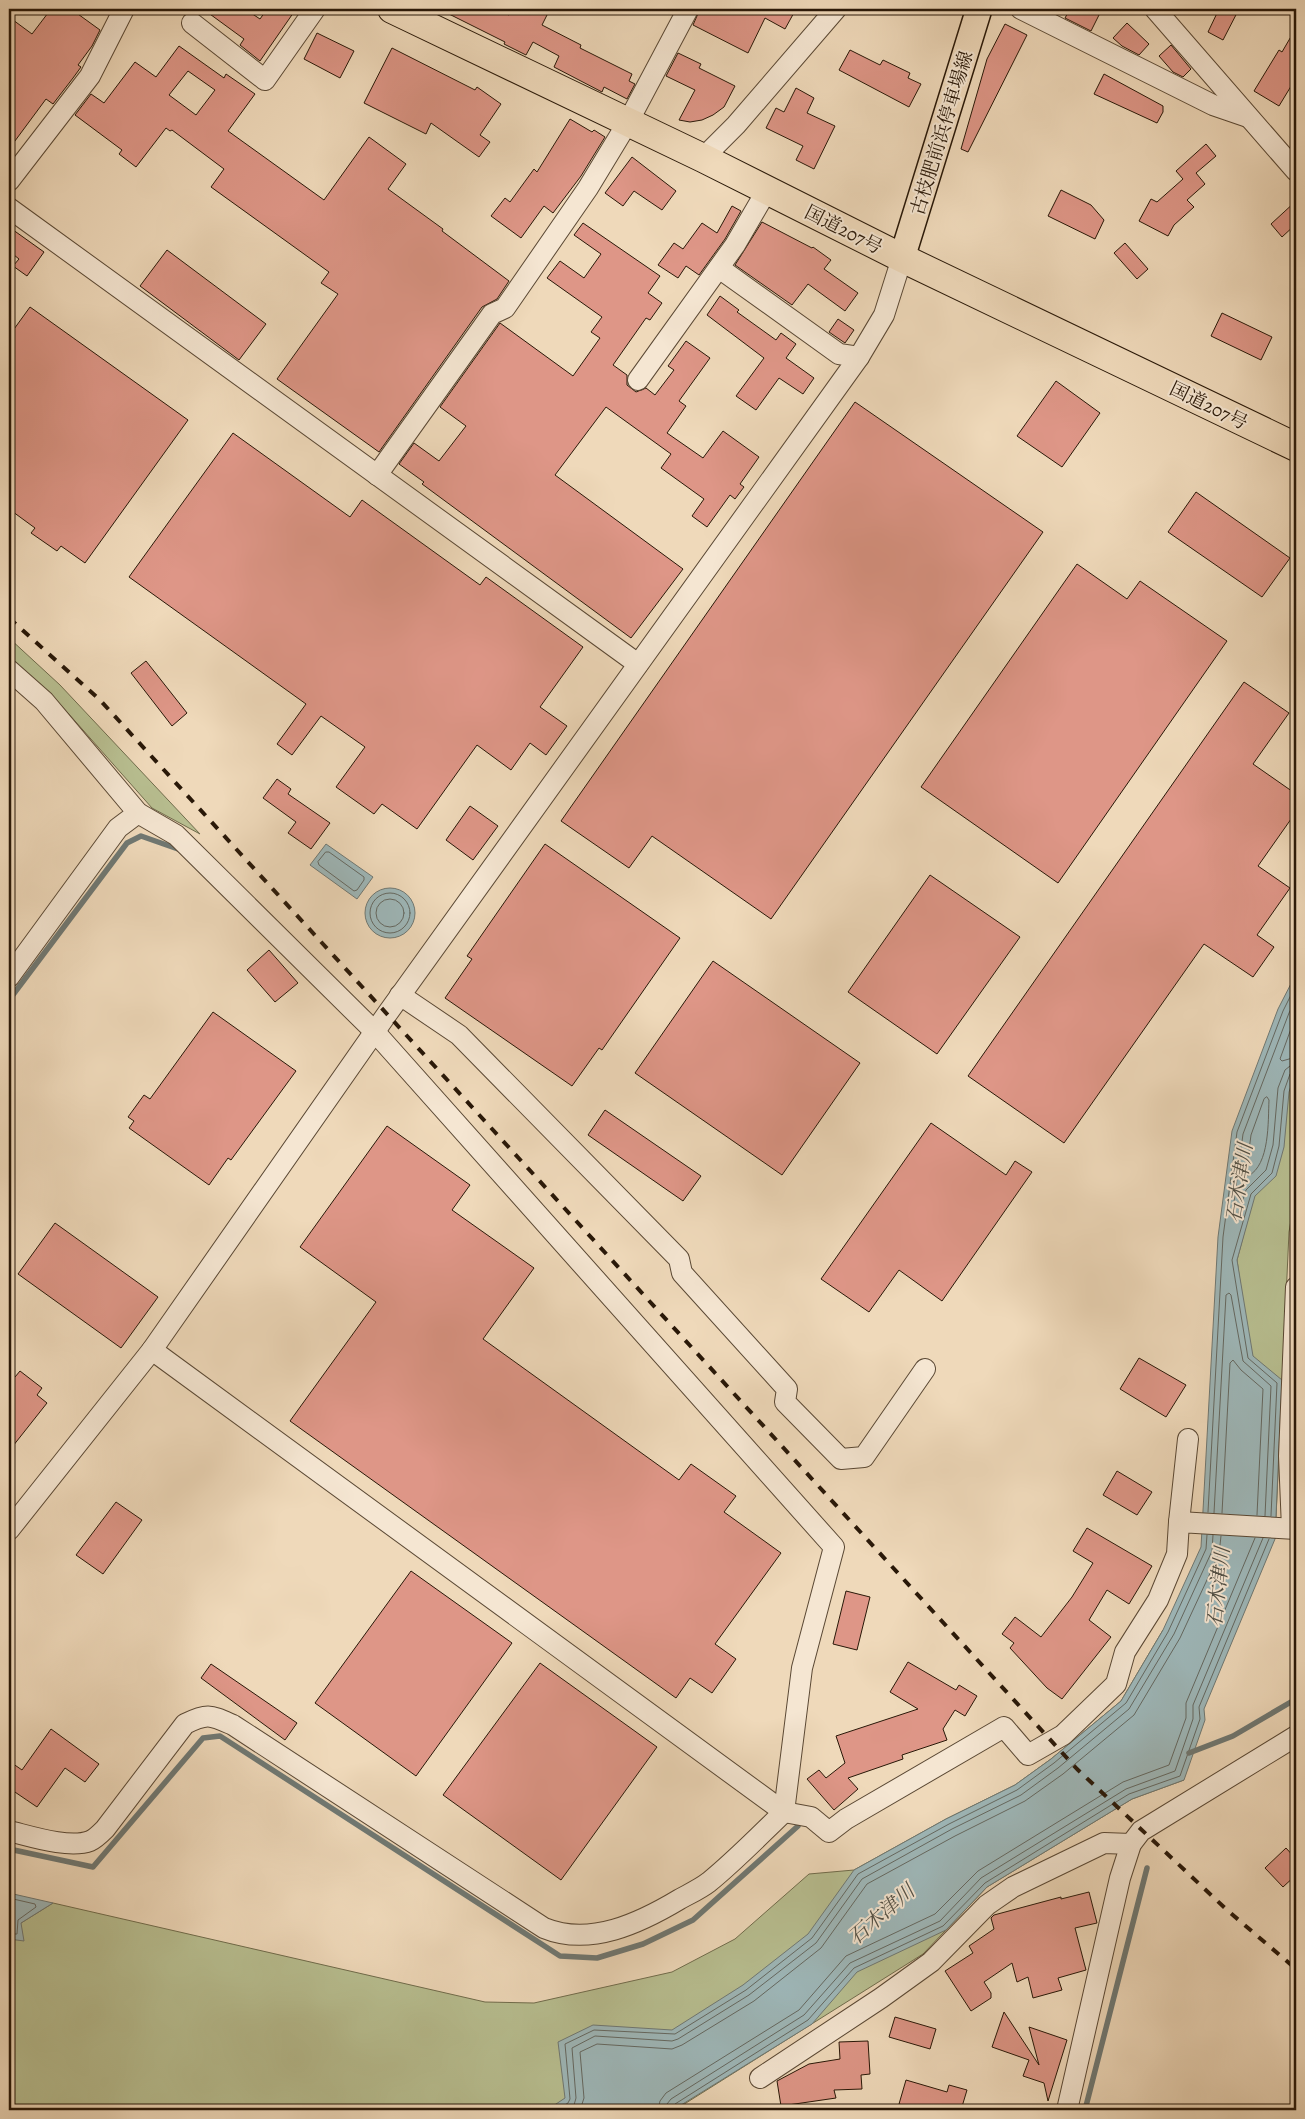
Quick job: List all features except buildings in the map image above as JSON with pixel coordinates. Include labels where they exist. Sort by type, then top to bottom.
[{"type":"highway","name":"国道207号","points":[[392,9],[703,158],[902,258],[1296,447]]},
{"type":"main road","name":"古枝肥前浜停車場線","points":[[902,258],[979,9]]},
{"type":"street","points":[[9,181],[90,76],[124,9]]},
{"type":"street","points":[[192,23],[265,80],[315,9]]},
{"type":"street","points":[[377,475],[492,314],[505,308],[588,188],[628,122],[688,9]]},
{"type":"street","points":[[703,158],[736,125],[836,9]]},
{"type":"street","points":[[1021,9],[1213,105],[1248,117]]},
{"type":"street","points":[[1156,9],[1296,171]]},
{"type":"street","points":[[638,380],[735,245],[767,190]]},
{"type":"street","points":[[9,208],[638,664]]},
{"type":"street","points":[[9,1530],[152,1350],[374,1031],[859,357],[884,315],[902,258]]},
{"type":"street","points":[[719,268],[839,354],[859,357]]},
{"type":"street","points":[[9,670],[44,701],[138,813],[176,835],[374,1031],[834,1547],[802,1668],[784,1812],[708,1883],[648,1918],[595,1935],[576,1936],[558,1934],[544,1928],[233,1725],[213,1716],[201,1716],[185,1724],[105,1829],[91,1841],[76,1844],[9,1831]]},
{"type":"street","points":[[9,977],[118,828],[138,813]]},
{"type":"street","points":[[400,996],[459,1035],[678,1259],[682,1272],[787,1389],[785,1402],[841,1459],[864,1457],[925,1368]]},
{"type":"street","points":[[1188,1523],[1291,1528],[1289,1456],[1296,1287]]},
{"type":"street","points":[[152,1350],[784,1812],[811,1817],[829,1832],[846,1819],[1004,1727],[1028,1755],[1063,1735],[1116,1684],[1125,1652],[1158,1600],[1188,1523],[1188,1439]]},
{"type":"street","points":[[1068,2110],[1120,1878],[1131,1844],[1141,1831],[1296,1736]]},
{"type":"street","points":[[760,2078],[881,1998],[931,1962],[987,1904],[1013,1887],[1104,1843],[1131,1844]]},
{"type":"green space","points":[[9,638],[60,685],[200,834],[152,808],[52,695],[9,658]]},
{"type":"green space","points":[[1296,1034],[1296,1191],[1289,1232],[1275,1539],[1237,1260]]},
{"type":"green space","points":[[1163,1630],[1141,1728],[624,2110],[9,2110],[9,1920],[21,1923],[53,1903],[485,2002],[534,2003],[672,1972],[735,1939],[809,1874],[854,1870],[946,1819],[1015,1785],[1051,1759],[1121,1701]]},
{"type":"green space","points":[[1184,1780],[1132,1799],[987,1887],[923,1954],[678,2108],[901,1929],[1123,1787]]},
{"type":"water","points":[[326,844],[373,877],[357,899],[310,865]]},
{"type":"water","points":[[385,888],[395,888],[408,895],[415,908],[415,918],[408,931],[395,938],[385,938],[376,934],[369,927],[365,918],[365,908],[369,899],[376,892]]},
{"type":"water","name":"石木津川","points":[[1296,974],[1296,1070],[1289,1092],[1284,1147],[1276,1176],[1255,1196],[1237,1260],[1253,1356],[1282,1380],[1275,1539],[1204,1709],[1205,1720],[1184,1780],[1132,1799],[987,1887],[946,1930],[857,1972],[812,2024],[673,2110],[547,2110],[565,2098],[558,2042],[593,2025],[672,2030],[743,1985],[808,1934],[854,1870],[946,1819],[1015,1785],[1051,1759],[1121,1701],[1163,1630],[1201,1547],[1218,1237],[1232,1131],[1278,1009]]},
{"type":"water","points":[[9,1893],[53,1903],[21,1923],[24,1941],[9,1939]]},
{"type":"waterway","points":[[9,1000],[127,843],[141,836],[178,849]]},
{"type":"waterway","points":[[1189,1753],[1233,1736],[1296,1699]]},
{"type":"waterway","points":[[9,1849],[93,1867],[203,1738],[220,1736],[560,1956],[597,1958],[643,1944],[693,1920],[798,1826]]},
{"type":"waterway","points":[[1085,2110],[1147,1868]]},
{"type":"railway","points":[[9,618],[100,700],[1077,1769],[1227,1910],[1296,1969]]}]
